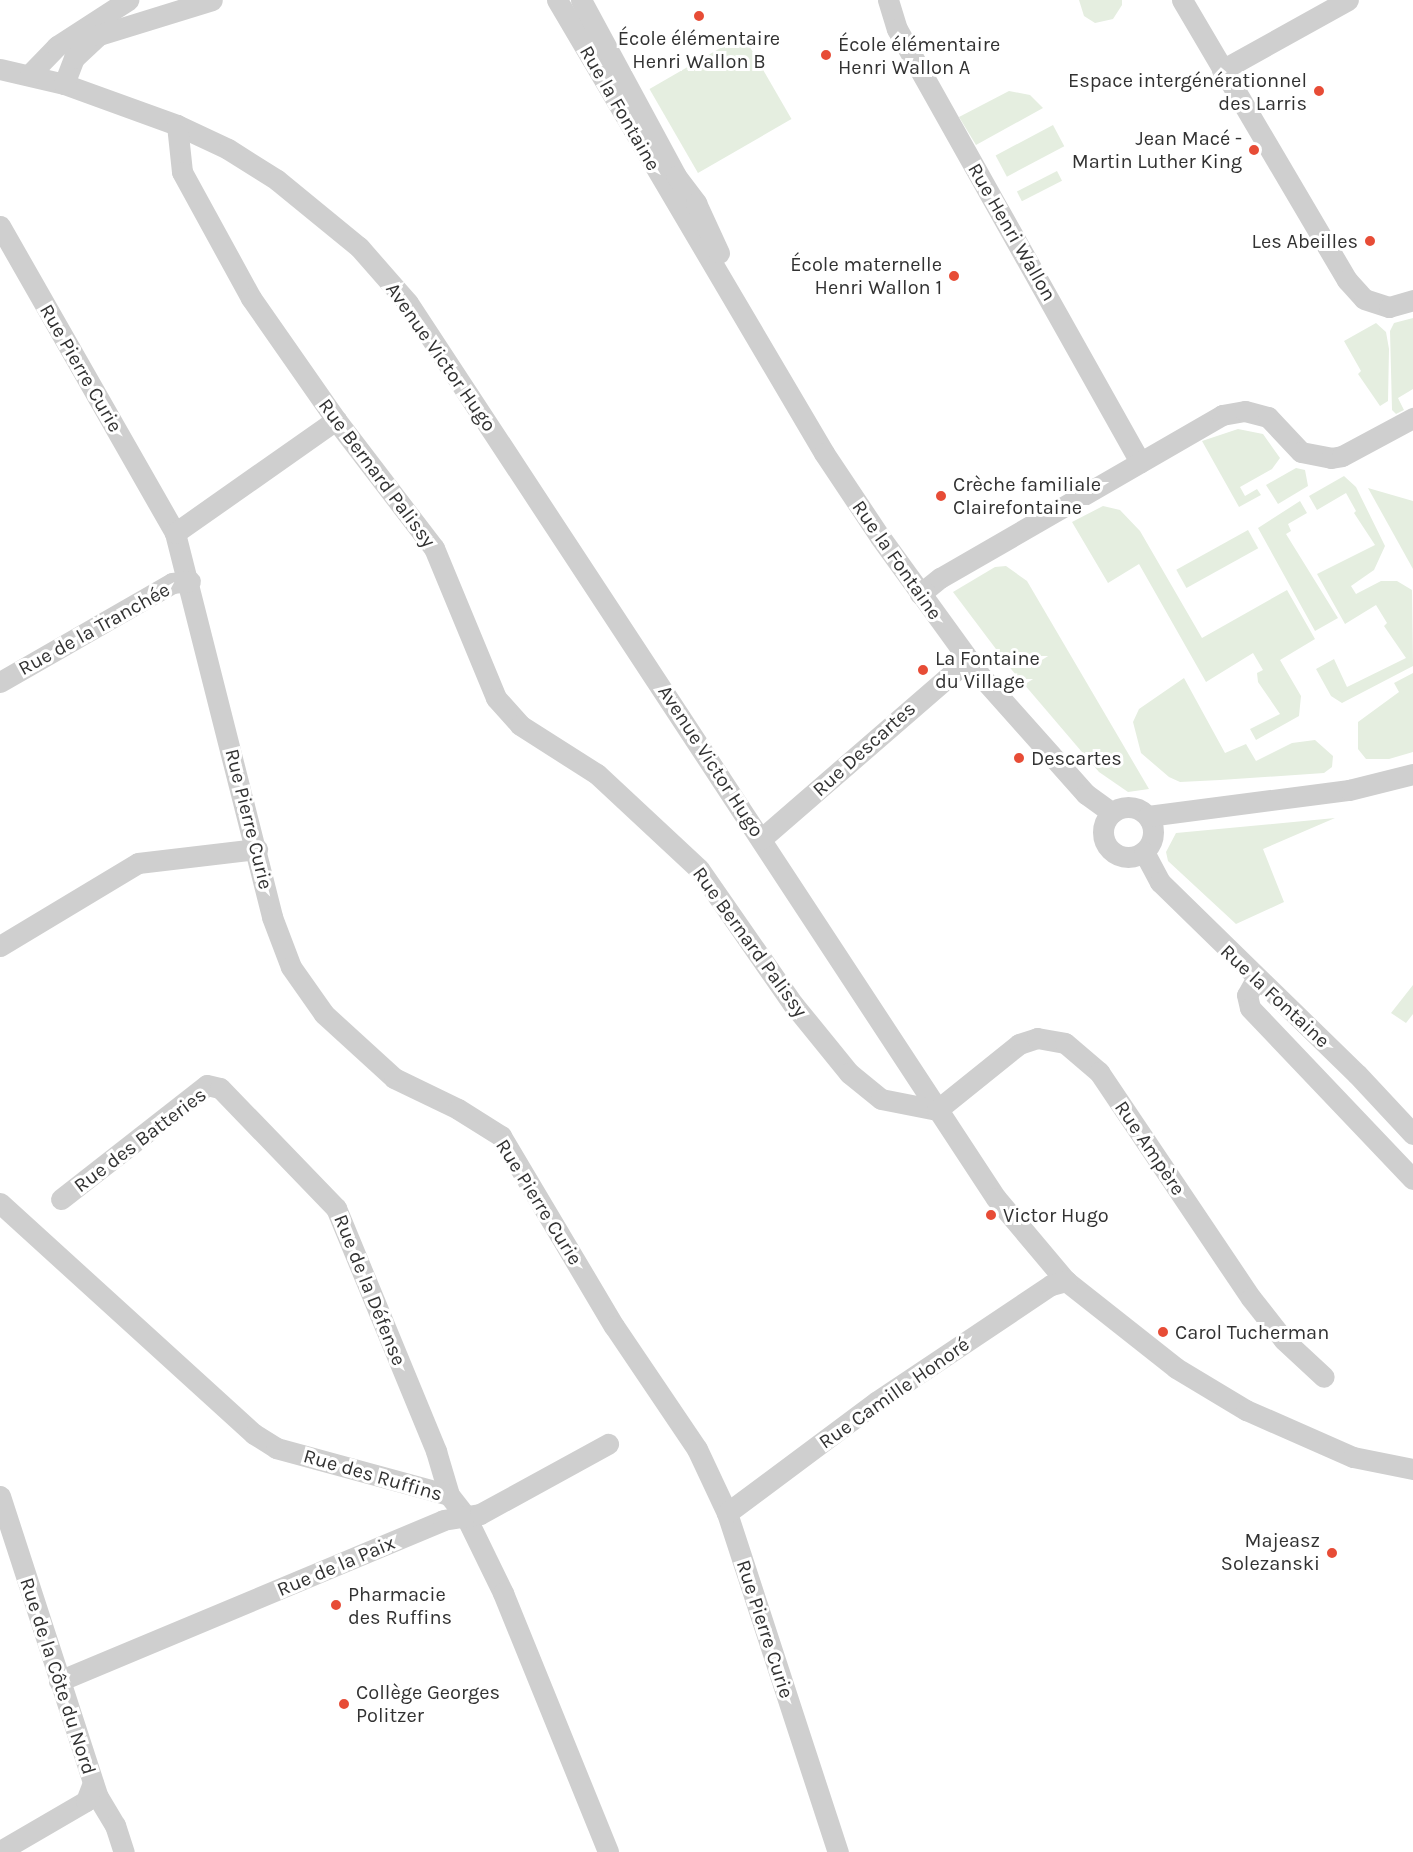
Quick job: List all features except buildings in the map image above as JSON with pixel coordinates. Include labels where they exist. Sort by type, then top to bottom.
[{"type":"street","points":[[30,74],[57,46],[128,0]]},
{"type":"street","points":[[64,84],[74,58],[99,35],[212,0]]},
{"type":"street","name":"Rue la Fontaine","points":[[557,0],[574,32],[590,50],[648,158],[724,277],[824,453],[920,594],[968,660],[1041,747],[1086,794],[1112,813]]},
{"type":"street","name":"Rue la Fontaine","points":[[581,0],[676,176],[706,222],[724,277]]},
{"type":"street","name":"Rue Henri Wallon","points":[[888,0],[897,29],[1140,462]]},
{"type":"street","points":[[1182,0],[1347,280],[1364,299],[1389,307],[1413,300]]},
{"type":"street","points":[[1222,70],[1348,0]]},
{"type":"street","name":"Avenue Victor Hugo","points":[[0,69],[30,74],[64,84],[177,125],[228,149],[319,213],[359,247],[408,303],[996,1198],[1066,1281],[1176,1368],[1246,1410],[1353,1457],[1413,1468]]},
{"type":"street","name":"Rue Bernard Palissy","points":[[177,125],[182,172],[250,298],[336,420],[434,548],[496,698],[520,725],[597,774],[699,869],[794,1004],[849,1073],[881,1099],[937,1110]]},
{"type":"street","name":"Rue Pierre Curie","points":[[0,226],[175,533],[190,581],[272,917],[291,967],[324,1014],[394,1078],[458,1109],[501,1136],[614,1326],[697,1449],[727,1513],[838,1852]]},
{"type":"street","points":[[920,594],[940,578],[1221,415],[1245,411],[1269,417],[1301,452],[1331,458],[1342,456],[1413,418]]},
{"type":"street","points":[[175,533],[336,420]]},
{"type":"street","name":"Rue de la Tranchée","points":[[0,682],[172,584],[190,581]]},
{"type":"street","name":"Rue Descartes","points":[[761,839],[968,660]]},
{"type":"street","points":[[1148,816],[1153,835],[1144,852],[1126,858],[1108,848],[1103,830],[1112,813],[1130,807],[1148,816],[1349,790],[1413,774]]},
{"type":"street","points":[[0,946],[138,863],[257,849]]},
{"type":"street","name":"Rue la Fontaine","points":[[1144,852],[1160,882],[1256,979],[1357,1074],[1413,1134]]},
{"type":"street","points":[[1256,979],[1247,995],[1251,1008],[1413,1179]]},
{"type":"street","name":"Rue Ampère","points":[[937,1110],[1019,1044],[1037,1038],[1065,1043],[1100,1072],[1251,1298],[1284,1340],[1324,1377]]},
{"type":"street","name":"Rue des Batteries","points":[[62,1199],[207,1085],[220,1088]]},
{"type":"street","name":"Rue de la Défense","points":[[220,1088],[336,1208],[436,1451],[449,1495]]},
{"type":"street","name":"Rue des Ruffins","points":[[0,1203],[254,1434],[276,1448],[449,1495],[466,1517],[503,1593],[608,1852]]},
{"type":"street","name":"Rue Camille Honoré","points":[[727,1513],[876,1402],[1051,1285],[1066,1281]]},
{"type":"street","name":"Rue de la Paix","points":[[59,1681],[443,1520],[480,1514],[608,1444]]},
{"type":"street","name":"Rue de la Côte du Nord","points":[[0,1496],[93,1783],[124,1852]]},
{"type":"street","points":[[0,1851],[86,1801],[93,1783]]},
{"type":"shaded area","points":[[1079,0],[1122,0],[1122,5],[1113,19],[1095,23],[1084,16]]},
{"type":"shaded area","points":[[743,35],[792,119],[698,173],[649,89]]},
{"type":"shaded area","points":[[1009,91],[1030,95],[1043,108],[976,145],[959,117]]},
{"type":"shaded area","points":[[1053,125],[1064,146],[1007,177],[996,156]]},
{"type":"shaded area","points":[[1057,171],[1062,181],[1022,201],[1017,191]]},
{"type":"shaded area","points":[[1413,318],[1413,389],[1398,398],[1404,410],[1396,414],[1392,410],[1390,331],[1394,323]]},
{"type":"shaded area","points":[[1376,323],[1386,332],[1389,349],[1388,401],[1380,406],[1358,374],[1361,371],[1344,341]]},
{"type":"shaded area","points":[[1238,429],[1263,434],[1280,458],[1272,469],[1240,487],[1245,496],[1257,489],[1261,495],[1239,507],[1202,441]]},
{"type":"shaded area","points":[[1296,468],[1305,470],[1308,486],[1278,504],[1266,485]]},
{"type":"shaded area","points":[[1344,476],[1356,487],[1385,546],[1374,570],[1351,586],[1356,594],[1381,581],[1397,581],[1412,590],[1413,666],[1342,703],[1331,696],[1316,669],[1334,659],[1347,687],[1406,658],[1384,626],[1387,623],[1376,605],[1345,624],[1317,574],[1375,545],[1354,513],[1356,511],[1346,493],[1317,510],[1309,496]]},
{"type":"shaded area","points":[[1368,488],[1413,501],[1413,569]]},
{"type":"shaded area","points":[[1300,501],[1307,513],[1288,524],[1291,531],[1286,534],[1338,618],[1315,631],[1258,528]]},
{"type":"shaded area","points":[[1103,506],[1120,510],[1140,531],[1202,638],[1287,590],[1315,639],[1280,660],[1301,696],[1299,716],[1256,740],[1250,729],[1280,714],[1258,682],[1257,673],[1263,670],[1253,653],[1206,682],[1139,564],[1108,583],[1072,522]]},
{"type":"shaded area","points":[[1248,530],[1258,548],[1186,588],[1176,570]]},
{"type":"shaded area","points":[[1006,566],[1027,581],[1149,789],[1128,792],[1099,772],[1011,669],[953,592],[995,567]]},
{"type":"shaded area","points":[[1413,673],[1413,752],[1389,759],[1366,759],[1358,749],[1358,722],[1399,692],[1394,683]]},
{"type":"shaded area","points":[[1184,678],[1225,753],[1246,744],[1256,761],[1292,743],[1315,740],[1333,756],[1332,767],[1324,773],[1220,780],[1180,782],[1169,777],[1141,753],[1133,722],[1139,709]]},
{"type":"shaded area","points":[[1335,818],[1263,849],[1284,902],[1236,924],[1168,861],[1166,852],[1176,833]]},
{"type":"shaded area","points":[[1413,985],[1413,1014],[1406,1023],[1391,1013]]},
{"type":"place","name":"École élémentaire Henri Wallon B","points":[[699,16]]},
{"type":"place","name":"École élémentaire Henri Wallon A","points":[[826,55]]},
{"type":"place","name":"Espace intergénérationnel des Larris","points":[[1319,91]]},
{"type":"place","name":"Jean Macé - Martin Luther King","points":[[1254,150]]},
{"type":"place","name":"Les Abeilles","points":[[1370,241]]},
{"type":"place","name":"École maternelle Henri Wallon 1","points":[[954,276]]},
{"type":"place","name":"Crèche familiale Clairefontaine","points":[[941,496]]},
{"type":"place","name":"La Fontaine du Village","points":[[923,670]]},
{"type":"place","name":"Descartes","points":[[1019,758]]},
{"type":"place","name":"Victor Hugo","points":[[991,1215]]},
{"type":"place","name":"Carol Tucherman","points":[[1163,1332]]},
{"type":"place","name":"Majeasz Solezanski","points":[[1332,1553]]},
{"type":"place","name":"Pharmacie des Ruffins","points":[[336,1605]]},
{"type":"place","name":"Collège Georges Politzer","points":[[344,1704]]}]
